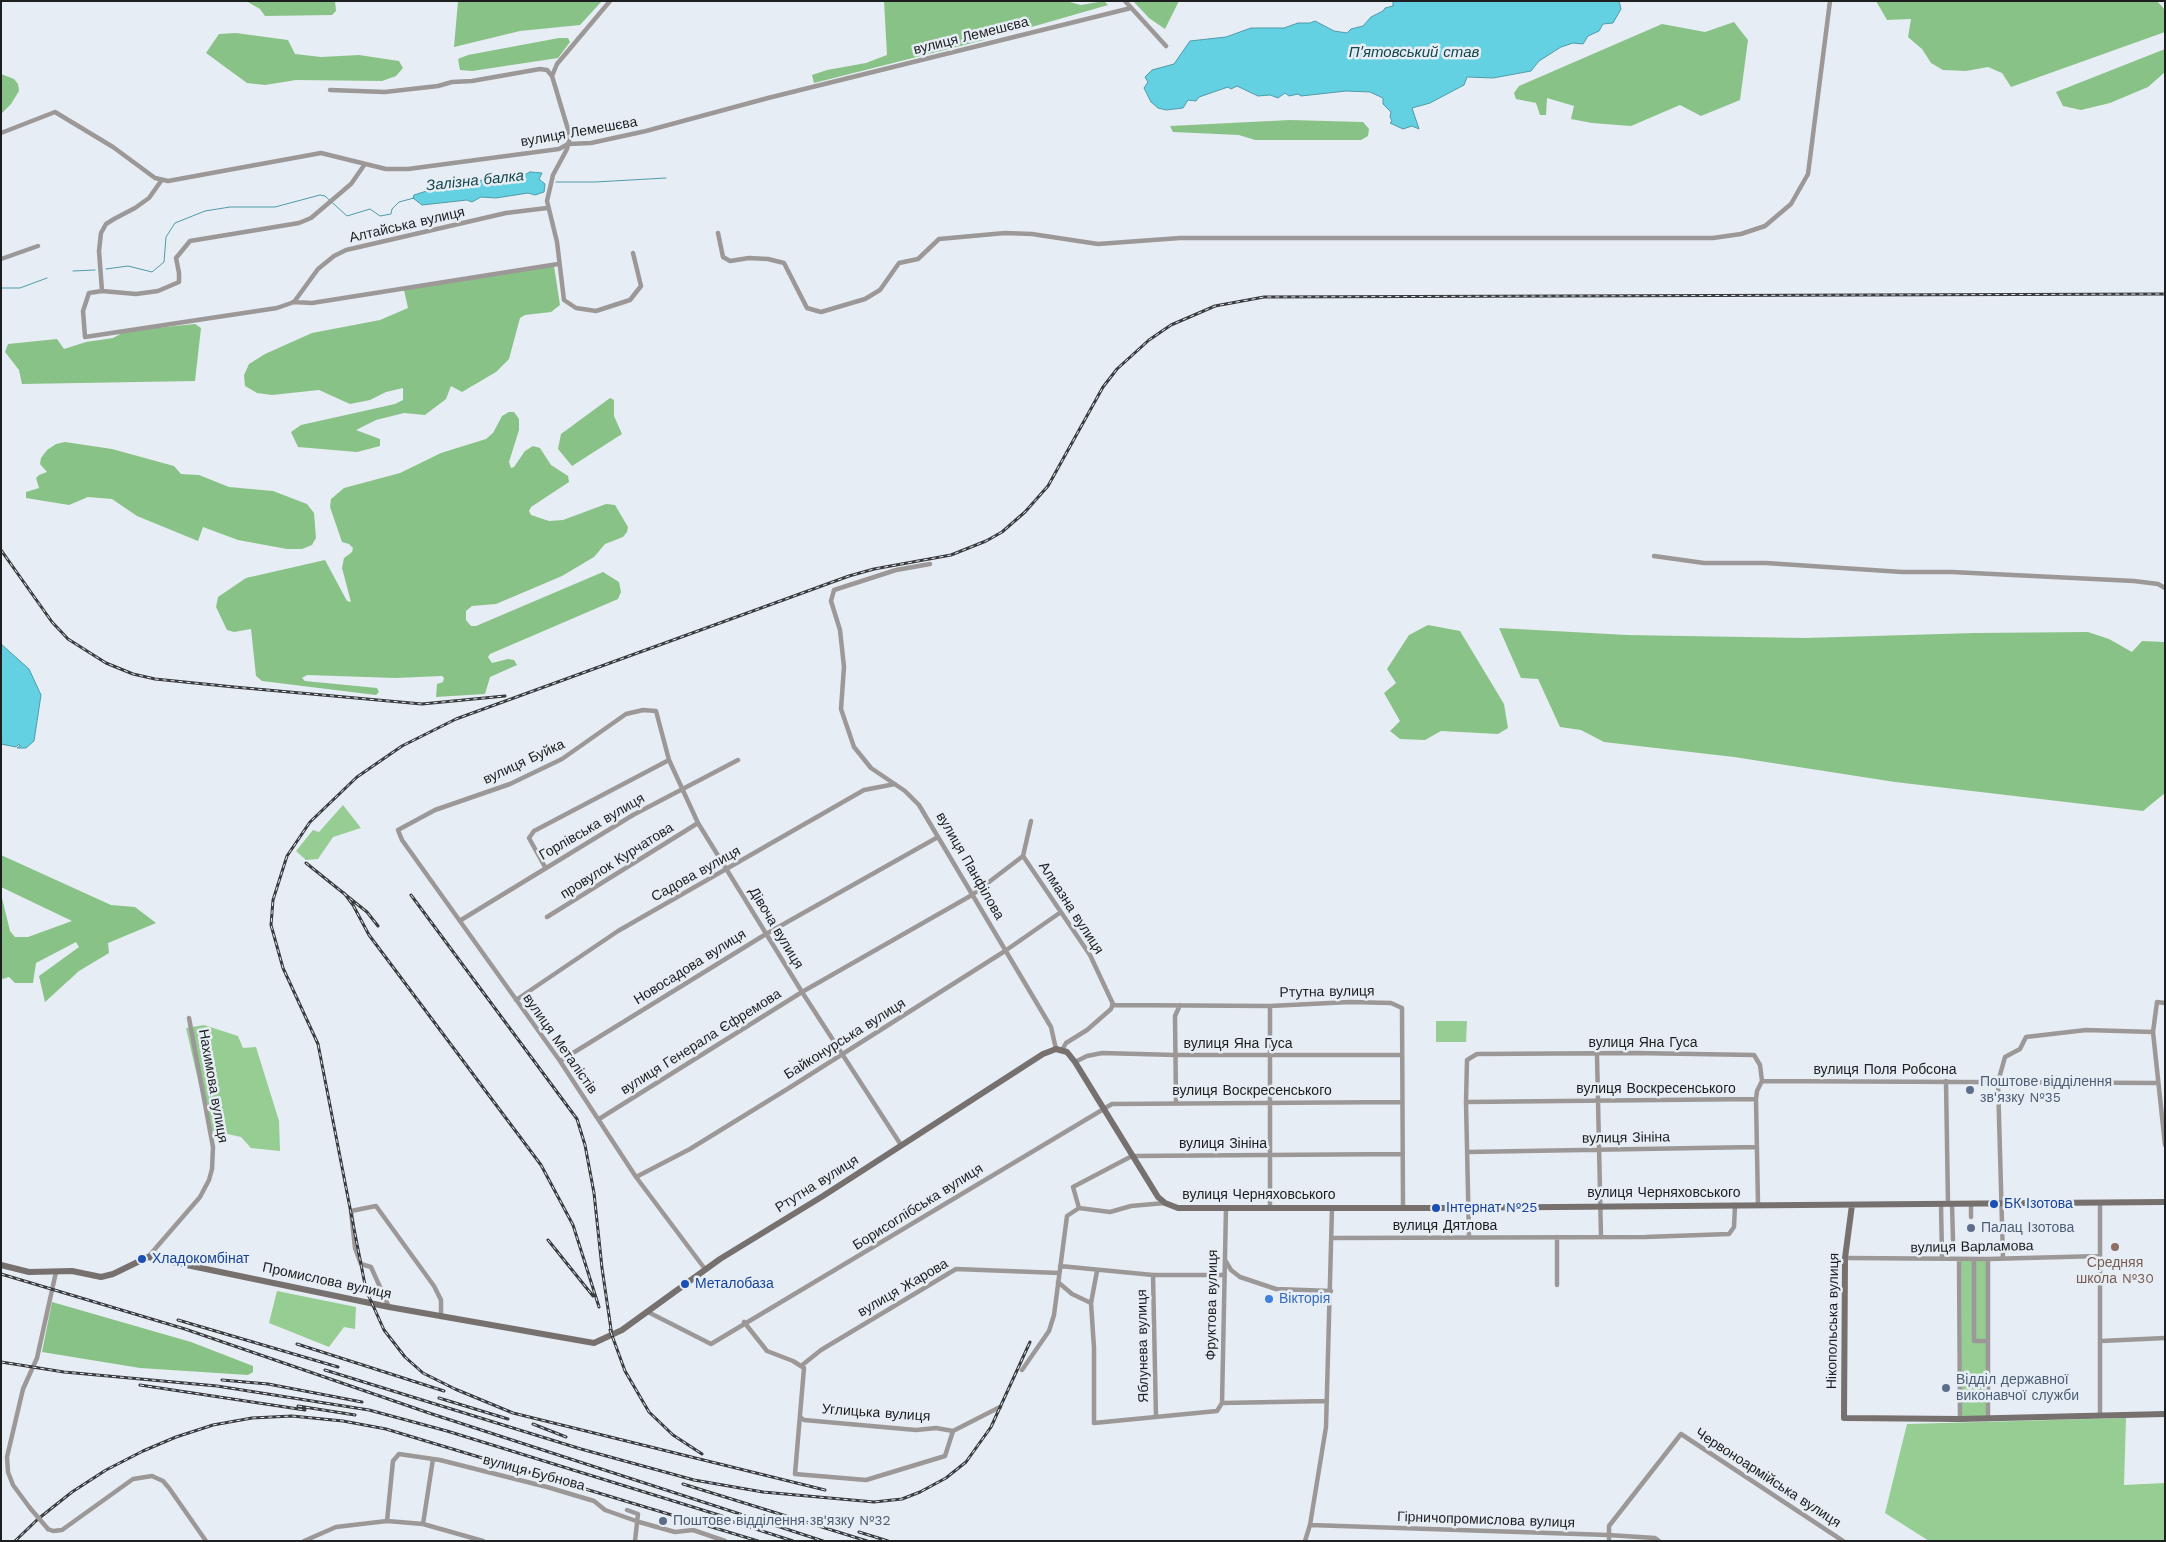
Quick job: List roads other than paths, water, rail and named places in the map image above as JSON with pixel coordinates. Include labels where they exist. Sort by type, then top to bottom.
[{"type":"main road","points":[[1059,1049],[1076,1062],[1154,1191],[1165,1203]]},
{"type":"main road","name":"Ртутна вулиця","points":[[594,1343],[612,1336],[648,1312],[705,1269],[1043,1054],[1059,1049]]},
{"type":"main road","name":"вулиця Черняховського","points":[[1165,1203],[1178,1208],[1467,1208],[2165,1202]]},
{"type":"main road","name":"Нікопольська вулиця","points":[[1852,1205],[1845,1258],[1844,1418],[1960,1419]]},
{"type":"main road","points":[[1,1265],[29,1272],[72,1271],[100,1277],[113,1274],[148,1257]]},
{"type":"main road","name":"Промислова вулиця","points":[[148,1257],[389,1307],[594,1343]]},
{"type":"main road","points":[[1960,1419],[2165,1414]]},
{"type":"street","points":[[552,76],[557,64],[610,1]]},
{"type":"street","points":[[1125,1],[1166,46]]},
{"type":"street","points":[[718,233],[723,257],[730,261],[749,258],[768,259],[784,263],[807,308],[820,312],[865,299],[880,290],[899,263],[918,259],[939,239],[996,234],[1032,234],[1098,244],[1180,238],[1713,238],[1741,234],[1765,226],[1791,204],[1808,174],[1830,1]]},
{"type":"street","name":"вулиця Лемешєва","points":[[161,181],[186,179],[321,153],[386,169],[408,169],[559,149],[568,144],[591,143],[646,131],[768,98],[1131,8]]},
{"type":"street","points":[[330,90],[385,92],[438,86],[452,82],[472,81],[540,69],[547,70],[552,76],[570,136],[553,175],[547,208],[557,242],[558,264],[564,300],[576,308],[596,310],[630,300],[641,286],[633,253]]},
{"type":"street","points":[[1,133],[55,112],[113,147],[161,181],[149,198],[114,219],[101,233],[102,291]]},
{"type":"street","points":[[365,164],[351,184],[311,218],[299,223],[195,239],[176,258],[179,273],[178,282],[158,291],[136,294],[94,291],[86,297],[83,311],[86,337],[277,308],[293,302],[302,304],[330,301],[558,264]]},
{"type":"street","name":"Алтайська вулиця","points":[[293,302],[299,297],[318,269],[334,256],[346,250],[506,213],[547,208]]},
{"type":"street","points":[[1,259],[38,246]]},
{"type":"street","points":[[1654,556],[1704,563],[1766,563],[1902,572],[1952,572],[2134,582],[2158,584],[2165,588]]},
{"type":"street","name":"вулиця Панфілова","points":[[930,564],[896,570],[834,590],[831,602],[840,630],[844,667],[841,709],[854,747],[871,768],[895,784],[919,805],[1051,1027],[1059,1049]]},
{"type":"street","name":"вулиця Буйка","points":[[398,830],[435,810],[510,784],[562,759],[626,714],[643,710],[656,711]]},
{"type":"street","name":"Дівоча вулиця","points":[[656,711],[669,760],[698,823],[802,992],[901,1146]]},
{"type":"street","points":[[545,867],[529,838],[534,831],[669,760]]},
{"type":"street","name":"Горлівська вулиця","points":[[461,920],[545,867],[682,789],[738,760]]},
{"type":"street","name":"Садова вулиця","points":[[516,1000],[618,931],[728,870],[864,790],[895,784]]},
{"type":"street","points":[[1023,856],[1031,821]]},
{"type":"street","name":"провулок Курчатова","points":[[547,917],[698,823]]},
{"type":"street","name":"вулиця Металістів","points":[[398,830],[402,840],[560,1061],[636,1177],[705,1269]]},
{"type":"street","name":"Новосадова вулиця","points":[[560,1061],[766,934],[938,837]]},
{"type":"street","name":"Алмазна вулиця","points":[[972,895],[1023,856],[1090,955],[1113,1004]]},
{"type":"street","name":"вулиця Генерала Єфремова","points":[[599,1120],[802,992],[972,895]]},
{"type":"street","name":"Байконурська вулиця","points":[[636,1177],[690,1149],[842,1055],[1005,951],[1061,912]]},
{"type":"street","name":"Ртутна вулиця","points":[[1059,1049],[1087,1030],[1113,1004],[1270,1006],[1350,1002],[1391,1003],[1402,1008],[1403,1208]]},
{"type":"street","points":[[2165,1003],[2157,1002],[2153,1032],[2165,1145]]},
{"type":"street","points":[[1176,1102],[1175,1016],[1180,1005]]},
{"type":"street","points":[[1270,1006],[1268,1155],[1270,1208]]},
{"type":"street","name":"Нахимова вулиця","points":[[148,1257],[200,1197],[212,1169],[213,1147],[189,1018]]},
{"type":"street","points":[[2003,1258],[1998,1082],[2005,1057],[2020,1049],[2026,1037],[2086,1030],[2153,1032]]},
{"type":"street","name":"вулиця Яна Гуса","points":[[1076,1062],[1087,1056],[1102,1053],[1176,1055],[1402,1055]]},
{"type":"street","name":"вулиця Яна Гуса","points":[[1466,1102],[1467,1060],[1477,1054],[1634,1053],[1754,1055],[1760,1065],[1762,1081]]},
{"type":"street","points":[[1598,1054],[1601,1237]]},
{"type":"street","points":[[1758,1205],[1756,1091],[1762,1081]]},
{"type":"street","name":"вулиця Поля Робсона","points":[[1762,1081],[2157,1083]]},
{"type":"street","points":[[1942,1258],[1947,1204],[1946,1082]]},
{"type":"street","name":"вулиця Воскресенського","points":[[1466,1102],[1756,1100]]},
{"type":"street","name":"вулиця Воскресенського","points":[[1103,1108],[1112,1104],[1176,1102],[1402,1102]]},
{"type":"street","points":[[1466,1102],[1468,1237]]},
{"type":"street","name":"Борисоглібська вулиця","points":[[648,1312],[710,1344],[1103,1108]]},
{"type":"street","name":"вулиця Зініна","points":[[1467,1152],[1756,1147]]},
{"type":"street","name":"вулиця Зініна","points":[[1079,1208],[1073,1187],[1132,1156],[1402,1154]]},
{"type":"street","points":[[1022,1370],[1048,1331],[1054,1315],[1067,1216],[1079,1208],[1110,1212],[1130,1206],[1165,1203]]},
{"type":"street","points":[[2100,1203],[2100,1416]]},
{"type":"street","points":[[1947,1204],[1953,1240]]},
{"type":"street","points":[[1970,1204],[1971,1217]]},
{"type":"street","name":"вулиця Дятлова","points":[[1333,1238],[1601,1237],[1729,1234],[1734,1227],[1735,1205]]},
{"type":"street","points":[[389,1307],[371,1267],[362,1264],[355,1248],[351,1211],[376,1206],[434,1286],[441,1300],[441,1316]]},
{"type":"street","name":"Фруктова вулиця","points":[[1222,1403],[1223,1274],[1226,1208]]},
{"type":"street","points":[[1305,1541],[1310,1525],[1326,1427],[1333,1238],[1332,1208]]},
{"type":"street","points":[[1557,1237],[1557,1285]]},
{"type":"street","name":"вулиця Варламова","points":[[1845,1258],[1988,1259],[2100,1256]]},
{"type":"street","points":[[1224,1259],[1231,1270],[1240,1277],[1276,1289],[1331,1291]]},
{"type":"street","points":[[1958,1259],[1960,1419]]},
{"type":"street","points":[[1974,1259],[1974,1341],[1988,1341]]},
{"type":"street","points":[[1988,1259],[1988,1418]]},
{"type":"street","points":[[1060,1266],[1097,1271],[1153,1274],[1223,1274]]},
{"type":"street","name":"вулиця Жарова","points":[[803,1367],[821,1350],[956,1269],[1059,1273]]},
{"type":"street","points":[[1097,1271],[1091,1303],[1094,1348],[1094,1423],[1216,1412],[1222,1403],[1327,1401]]},
{"type":"street","points":[[7,1468],[9,1446],[23,1389],[37,1358],[56,1272]]},
{"type":"street","name":"Яблунева вулиця","points":[[1153,1274],[1156,1417]]},
{"type":"street","points":[[1058,1282],[1072,1294],[1091,1303]]},
{"type":"street","points":[[744,1322],[768,1351],[803,1367],[794,1474],[866,1480],[945,1456],[953,1431],[1000,1406]]},
{"type":"street","points":[[2101,1341],[2165,1338]]},
{"type":"street","name":"Углицька вулиця","points":[[800,1417],[804,1420],[916,1430],[936,1428],[953,1431]]},
{"type":"street","name":"Червоноармійська вулиця","points":[[1608,1538],[1609,1526],[1681,1434],[1843,1541]]},
{"type":"street","name":"вулиця Бубнова","points":[[387,1521],[394,1461],[399,1454],[433,1459],[547,1487],[594,1502],[605,1510],[637,1521],[675,1532],[693,1530],[725,1541]]},
{"type":"street","points":[[1,1459],[7,1468],[13,1485],[48,1529],[53,1531],[62,1530],[133,1480],[146,1476],[156,1477],[169,1488],[206,1541]]},
{"type":"street","points":[[423,1524],[433,1459]]},
{"type":"street","points":[[627,1510],[638,1514],[635,1541]]},
{"type":"street","points":[[304,1541],[336,1527],[387,1521],[423,1524],[483,1541]]},
{"type":"street","name":"Гірничопромислова вулиця","points":[[1310,1525],[1608,1538],[1655,1538],[1659,1541]]},
{"type":"street","points":[[463,1541],[464,1535]]},
{"type":"water","name":"П'ятовський став","points":[[1393,1],[1619,1],[1621,9],[1613,23],[1603,24],[1599,31],[1588,36],[1583,44],[1573,43],[1561,47],[1539,61],[1531,71],[1493,78],[1467,77],[1464,85],[1430,103],[1412,108],[1419,129],[1412,126],[1403,129],[1390,123],[1392,121],[1390,117],[1391,112],[1383,104],[1383,98],[1370,92],[1346,91],[1301,96],[1298,94],[1289,96],[1285,93],[1278,98],[1270,95],[1258,96],[1237,86],[1231,89],[1228,87],[1199,97],[1196,101],[1188,100],[1183,108],[1166,110],[1158,108],[1151,102],[1144,88],[1148,82],[1145,77],[1152,70],[1174,64],[1190,41],[1226,37],[1251,28],[1284,28],[1298,23],[1315,21],[1334,31],[1347,33],[1351,29],[1363,26],[1371,17],[1385,8],[1393,6]]},
{"type":"water","points":[[530,172],[542,173],[539,179],[545,184],[544,192],[535,195],[528,193],[496,198],[481,197],[472,202],[467,200],[422,205],[413,198],[414,195],[433,189],[466,185],[489,176],[493,179],[515,180]]},
{"type":"water","points":[[1,644],[29,669],[41,695],[34,741],[26,748],[17,748],[20,746],[19,744],[16,747],[1,744]]},
{"type":"waterway","points":[[556,182],[666,178]]},
{"type":"waterway","name":"Залізна балка","points":[[106,269],[128,266],[152,272],[164,262],[166,237],[175,223],[205,211],[230,207],[275,207],[320,195],[325,196],[347,216],[370,209],[380,216],[391,214],[392,209],[399,202],[414,198]]},
{"type":"waterway","points":[[73,271],[95,270]]},
{"type":"waterway","name":"Залізна балка","points":[[1,288],[20,288],[47,278]]},
{"type":"railway","points":[[825,1490],[513,1413],[455,1389],[423,1373],[405,1357],[384,1330],[366,1290],[318,1044],[283,968],[271,925],[273,900],[287,856],[310,822],[357,777],[402,746],[456,719],[849,576],[874,569],[951,555],[986,541],[1002,532],[1025,512],[1048,486],[1103,387],[1117,369],[1149,340],[1171,325],[1215,306],[1264,297],[2165,294]]},
{"type":"railway","points":[[1,550],[52,622],[68,639],[106,663],[133,674],[155,679],[422,704],[505,696]]},
{"type":"railway","points":[[306,863],[367,912],[378,926]]},
{"type":"railway","points":[[344,893],[353,905],[369,935],[541,1165],[573,1225],[599,1307]]},
{"type":"railway","points":[[411,895],[577,1119],[585,1145],[594,1193],[612,1336]]},
{"type":"railway","points":[[548,1240],[593,1296]]},
{"type":"railway","points":[[1,1274],[185,1329],[429,1413],[823,1541]]},
{"type":"railway","points":[[178,1320],[338,1367]]},
{"type":"railway","points":[[610,1330],[625,1371],[649,1412],[673,1435],[702,1454]]},
{"type":"railway","points":[[325,1370],[581,1449],[694,1480],[763,1492],[874,1502],[902,1499],[920,1492],[946,1478],[966,1462],[991,1427],[1030,1342]]},
{"type":"railway","points":[[297,1344],[444,1391]]},
{"type":"railway","points":[[1,1362],[64,1372],[217,1386],[369,1410],[447,1431],[722,1516]]},
{"type":"railway","points":[[222,1380],[268,1384],[362,1402]]},
{"type":"railway","points":[[140,1385],[305,1410]]},
{"type":"railway","points":[[439,1398],[508,1419]]},
{"type":"railway","points":[[298,1406],[355,1415]]},
{"type":"railway","points":[[15,1541],[38,1519],[72,1492],[106,1470],[143,1451],[176,1437],[213,1425],[252,1418],[292,1416],[343,1421],[386,1429],[758,1541]]},
{"type":"railway","points":[[533,1424],[566,1437]]},
{"type":"railway","points":[[683,1484],[867,1541]]},
{"type":"railway","points":[[715,1516],[793,1541]]},
{"type":"railway","points":[[859,1532],[888,1541]]},
{"type":"place","name":"Поштове відділення зв'язку №35","points":[[1970,1090]]},
{"type":"place","name":"БК Ізотова","points":[[1994,1204]]},
{"type":"place","name":"Інтернат №25","points":[[1436,1208]]},
{"type":"place","name":"Палац Ізотова","points":[[1971,1228]]},
{"type":"place","name":"Средняя школа №30","points":[[2115,1247]]},
{"type":"place","name":"Хладокомбінат","points":[[142,1259]]},
{"type":"place","name":"Металобаза","points":[[685,1284]]},
{"type":"place","name":"Вікторія","points":[[1269,1299]]},
{"type":"place","name":"Відділ державної виконавчої служби","points":[[1946,1388]]},
{"type":"place","name":"Поштове відділення зв'язку №32","points":[[663,1521]]}]
